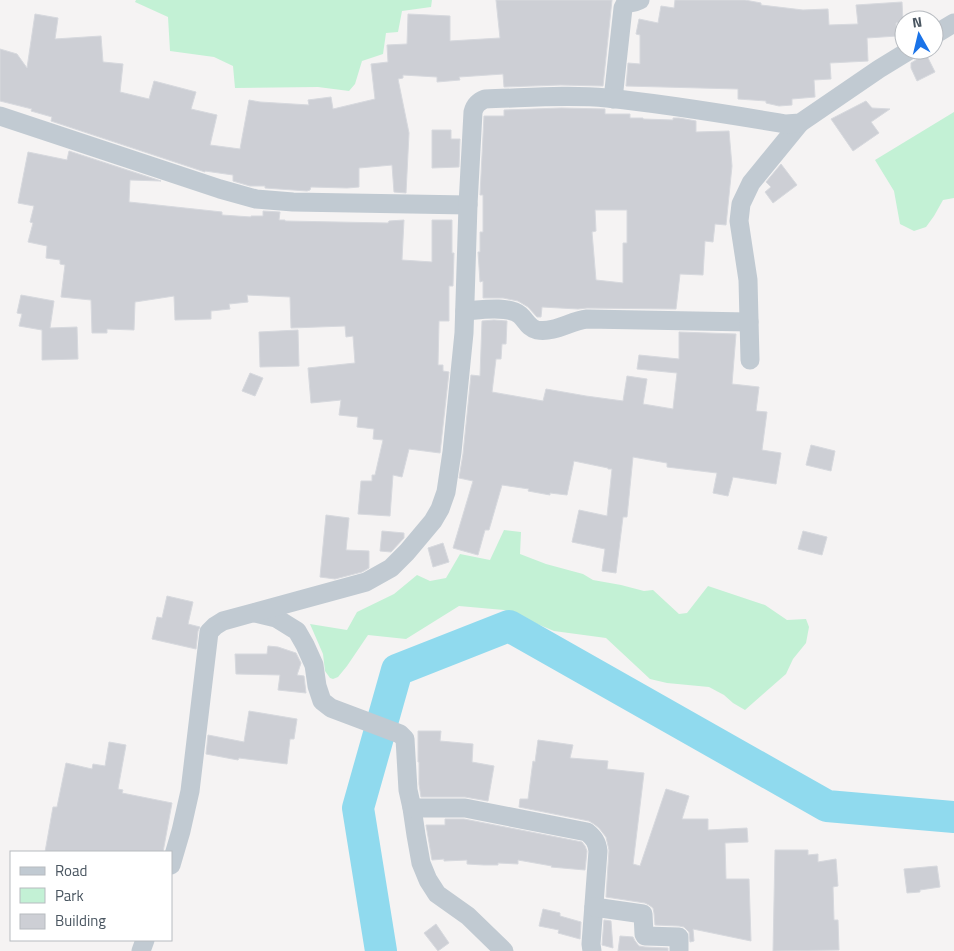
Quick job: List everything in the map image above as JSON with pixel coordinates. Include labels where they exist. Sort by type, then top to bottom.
[{"type":"street","points":[[614,99],[623,8],[625,4],[640,0]]},
{"type":"street","points":[[750,360],[748,280],[739,221],[742,204],[751,184],[800,123],[894,60]]},
{"type":"street","points":[[172,862],[190,791],[209,632],[224,621],[366,582],[380,575],[391,568],[407,552],[433,521],[440,509],[446,492],[452,452],[464,333],[468,205],[473,112],[475,106],[485,99],[581,97],[684,107],[786,124],[800,123]]},
{"type":"street","points":[[0,116],[210,186],[256,199],[293,202],[468,205]]},
{"type":"street","points":[[465,311],[503,309],[522,316],[532,328],[545,330],[559,328],[578,320],[587,319],[749,322]]},
{"type":"street","points":[[253,613],[276,618],[297,631],[314,665],[318,694],[322,701],[331,708],[400,734],[405,739],[408,790],[421,863],[428,880],[437,894],[468,916],[504,951]]},
{"type":"street","points":[[412,808],[465,808],[587,832],[598,844],[592,951]]},
{"type":"street","points":[[594,907],[643,914],[645,936],[679,938],[679,951]]},
{"type":"green space","points":[[136,0],[432,0],[431,7],[402,11],[398,32],[386,33],[383,54],[362,61],[355,84],[349,91],[318,87],[235,88],[233,66],[214,57],[170,51],[168,17],[135,2]]},
{"type":"green space","points":[[954,112],[954,198],[943,200],[926,227],[914,231],[900,224],[894,191],[875,160]]},
{"type":"green space","points":[[504,530],[521,532],[520,554],[546,564],[583,574],[593,580],[644,591],[653,590],[679,614],[687,613],[708,586],[765,605],[787,620],[806,619],[809,627],[806,643],[793,659],[786,674],[745,710],[709,687],[667,683],[650,679],[606,638],[554,631],[504,610],[459,606],[406,639],[368,635],[338,677],[330,678],[325,671],[323,654],[310,624],[347,630],[357,612],[394,594],[417,575],[430,581],[446,578],[460,554],[490,560]]},
{"type":"building","points":[[496,0],[612,0],[603,86],[504,87],[503,74],[459,77],[460,80],[437,82],[437,77],[403,75],[403,78],[398,79],[409,133],[406,193],[394,192],[392,165],[359,168],[359,187],[311,187],[307,191],[250,186],[233,181],[233,175],[205,172],[51,121],[52,117],[31,111],[32,109],[0,101],[0,49],[17,54],[27,68],[35,14],[58,18],[55,39],[101,36],[103,62],[123,64],[120,92],[149,99],[154,81],[196,92],[191,109],[217,115],[210,145],[240,149],[249,100],[309,105],[308,100],[331,97],[333,109],[375,99],[371,64],[388,62],[387,45],[407,44],[408,14],[450,16],[450,41],[500,38]]},
{"type":"building","points":[[675,0],[745,0],[761,3],[761,5],[803,10],[828,9],[829,25],[858,24],[856,5],[902,2],[902,10],[894,10],[894,36],[867,38],[868,61],[830,63],[831,79],[814,80],[815,97],[792,99],[792,105],[779,106],[766,103],[766,101],[738,99],[738,89],[626,86],[628,63],[640,64],[640,35],[636,34],[639,19],[658,23],[661,6],[674,8]]},
{"type":"building","points":[[916,60],[929,60],[935,72],[917,81],[911,68],[911,63]]},
{"type":"building","points":[[866,101],[872,108],[890,109],[871,122],[879,133],[853,151],[831,119]]},
{"type":"building","points":[[605,109],[605,114],[630,114],[630,118],[673,120],[673,118],[679,118],[696,121],[696,132],[729,131],[732,166],[726,225],[715,224],[713,242],[705,241],[703,275],[680,274],[676,309],[542,307],[541,317],[537,317],[528,307],[518,301],[503,298],[483,298],[483,281],[480,282],[478,252],[480,252],[480,232],[483,232],[483,195],[480,195],[484,116],[504,116],[504,110]],"holes":[[[595,210],[627,210],[627,243],[623,243],[623,283],[596,280],[592,232],[596,231]]]},
{"type":"building","points":[[432,130],[451,130],[451,139],[460,139],[459,167],[432,168]]},
{"type":"building","points":[[69,151],[161,181],[130,180],[129,202],[222,212],[222,215],[251,217],[263,216],[263,211],[280,212],[279,220],[285,221],[388,223],[389,221],[404,220],[402,260],[432,262],[432,220],[452,220],[452,253],[454,253],[453,286],[449,286],[449,321],[439,321],[438,365],[443,365],[443,371],[449,372],[440,453],[409,449],[402,477],[393,475],[390,516],[358,514],[361,481],[372,481],[372,475],[375,475],[383,440],[373,439],[374,429],[357,427],[358,417],[339,415],[341,400],[311,403],[308,368],[355,363],[353,336],[346,337],[345,326],[291,328],[290,297],[247,295],[248,302],[229,304],[230,309],[211,311],[211,319],[175,320],[174,296],[135,302],[134,330],[107,329],[107,333],[92,333],[91,300],[61,297],[65,265],[60,264],[60,260],[46,258],[47,246],[28,242],[33,223],[30,222],[34,206],[18,203],[28,152],[67,160]]},
{"type":"building","points":[[781,164],[797,185],[773,203],[765,192],[771,187],[766,182]]},
{"type":"building","points":[[21,295],[54,301],[50,328],[77,327],[78,359],[42,360],[42,330],[19,326],[22,314],[17,313]]},
{"type":"building","points":[[482,321],[507,321],[506,344],[502,344],[501,359],[496,359],[492,392],[543,401],[546,389],[623,401],[627,376],[647,379],[643,404],[673,409],[677,373],[637,369],[639,355],[679,359],[679,332],[736,334],[732,384],[759,387],[756,411],[767,412],[762,450],[781,453],[776,484],[733,477],[728,496],[713,493],[717,473],[667,467],[667,463],[633,457],[627,517],[623,517],[616,573],[602,571],[605,549],[572,542],[579,510],[607,516],[612,469],[574,461],[567,495],[550,493],[550,495],[528,491],[529,489],[502,485],[489,530],[485,530],[478,555],[453,548],[473,481],[459,478],[471,375],[480,376]]},
{"type":"building","points":[[298,330],[299,366],[260,367],[259,332]]},
{"type":"building","points":[[250,373],[263,378],[255,396],[242,391]]},
{"type":"building","points":[[811,445],[835,451],[831,471],[806,465]]},
{"type":"building","points":[[326,515],[349,518],[346,550],[369,551],[369,568],[362,572],[335,579],[320,577]]},
{"type":"building","points":[[382,531],[404,533],[404,538],[391,552],[380,551]]},
{"type":"building","points":[[803,531],[827,537],[822,555],[798,549]]},
{"type":"building","points":[[443,543],[449,562],[433,567],[428,548]]},
{"type":"building","points":[[167,596],[193,602],[188,624],[200,627],[196,649],[152,639],[157,617],[162,618]]},
{"type":"building","points":[[268,646],[296,653],[301,663],[297,675],[304,676],[306,693],[278,690],[280,675],[236,674],[235,654],[267,654]]},
{"type":"building","points":[[249,711],[297,719],[294,739],[290,739],[287,764],[239,758],[238,760],[206,754],[208,735],[244,742]]},
{"type":"building","points":[[418,731],[441,731],[440,741],[473,744],[472,762],[494,766],[488,801],[465,797],[421,797]]},
{"type":"building","points":[[538,740],[573,745],[570,758],[608,761],[607,769],[644,773],[633,864],[640,866],[666,789],[689,796],[682,819],[708,819],[708,830],[747,828],[748,842],[725,843],[726,879],[749,879],[751,941],[693,929],[694,941],[690,942],[689,932],[684,927],[655,925],[653,908],[649,905],[606,897],[609,850],[606,837],[599,828],[589,821],[519,807],[520,799],[528,799]]},
{"type":"building","points":[[109,742],[126,745],[118,789],[123,790],[122,793],[172,803],[163,851],[45,851],[53,807],[57,807],[66,763],[92,769],[93,764],[105,766]]},
{"type":"building","points":[[445,819],[464,819],[582,842],[587,851],[585,870],[551,867],[518,860],[518,864],[498,863],[498,865],[484,865],[467,864],[467,860],[432,860],[426,825],[445,825]]},
{"type":"building","points":[[775,850],[808,850],[808,855],[818,854],[818,862],[836,859],[838,886],[833,887],[834,920],[838,920],[839,950],[773,951]]},
{"type":"building","points":[[937,866],[940,887],[907,893],[904,869]]},
{"type":"building","points":[[543,909],[560,913],[560,916],[581,922],[580,939],[558,933],[559,930],[539,926]]},
{"type":"building","points":[[604,920],[611,921],[613,948],[602,945]]},
{"type":"building","points":[[436,924],[449,943],[438,951],[424,933]]},
{"type":"building","points":[[620,936],[633,937],[639,946],[668,948],[668,951],[618,951]]},
{"type":"waterway","points":[[381,951],[358,808],[397,670],[509,626],[827,806],[954,817]]}]
